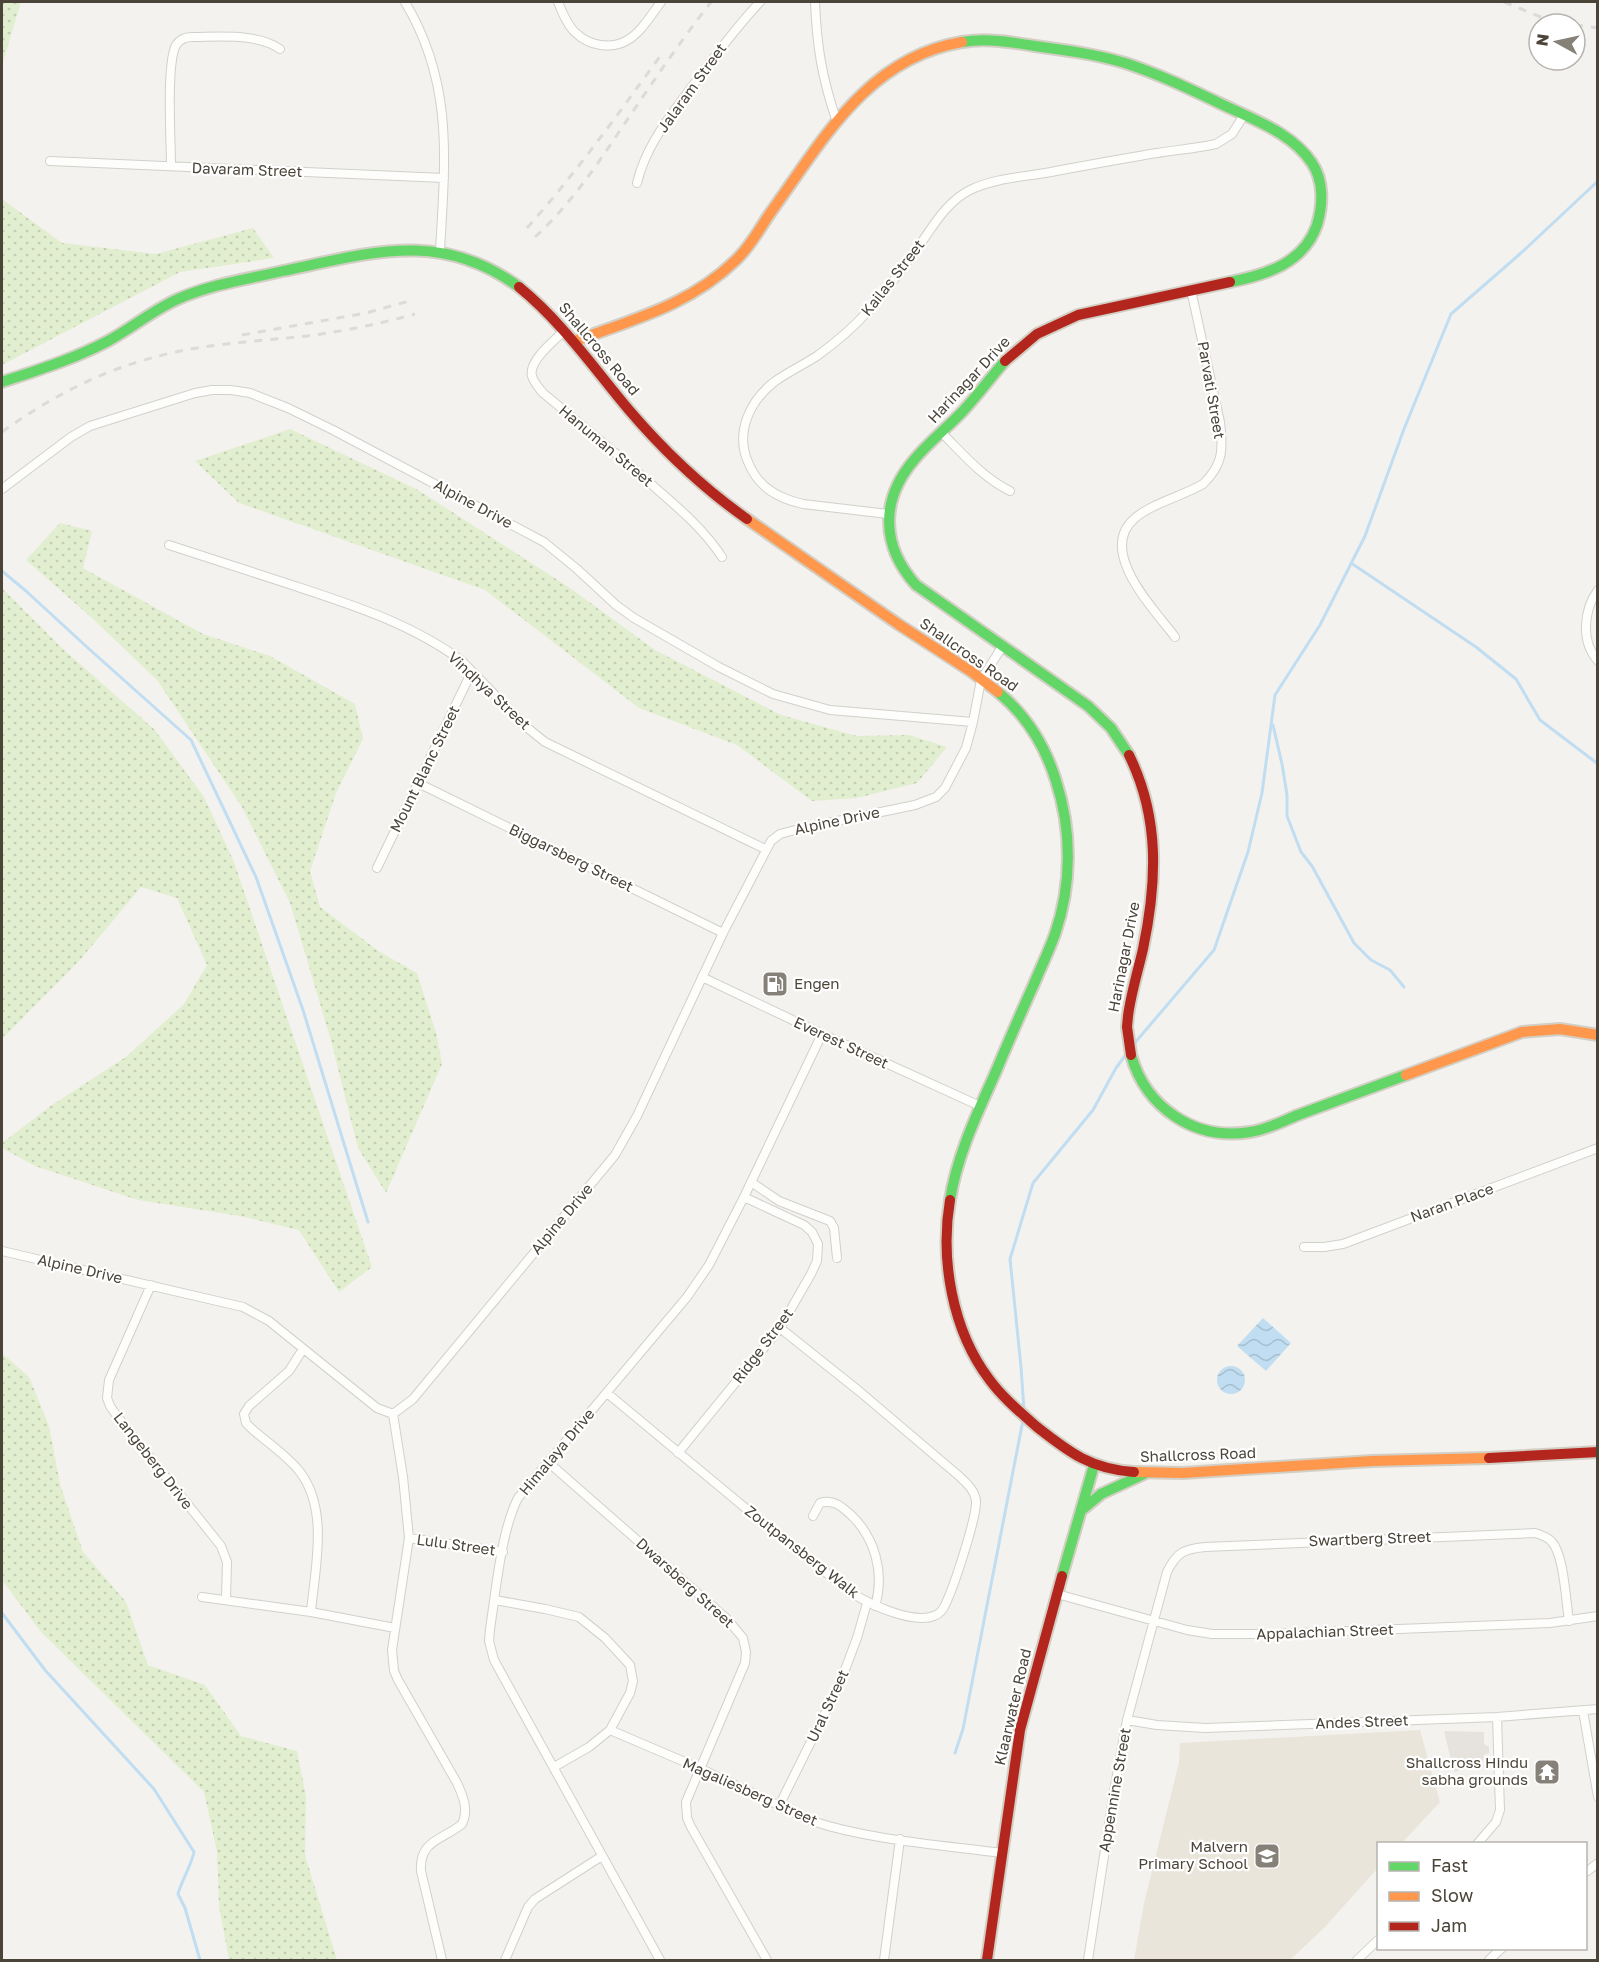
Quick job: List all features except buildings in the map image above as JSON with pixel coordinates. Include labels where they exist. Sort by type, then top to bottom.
[{"type":"street","points":[[405,2],[429,51],[441,98],[445,147],[440,251]]},
{"type":"street","points":[[558,2],[576,34],[594,44],[603,46],[620,44],[633,36],[661,2]]},
{"type":"street","name":"Jalaram Street","points":[[636,183],[640,168],[656,138],[722,46],[760,2]]},
{"type":"street","points":[[815,2],[821,69],[837,122]]},
{"type":"street","points":[[171,166],[171,68],[175,47],[180,41],[186,37],[244,39],[271,43],[280,49]]},
{"type":"street","name":"Harinagar Drive","points":[[574,341],[641,318],[684,299],[724,272],[739,258],[837,122],[863,92],[886,72],[910,58],[940,46],[975,40],[1016,43],[1082,53],[1122,62],[1166,78],[1286,138],[1310,160],[1321,190],[1322,202],[1317,226],[1304,248],[1284,265],[1237,280],[1078,315],[1055,323],[1036,334],[1004,363],[963,411],[903,474],[895,489],[888,514],[893,550],[907,576],[927,594],[1065,690],[1101,718],[1122,742],[1136,771],[1149,815],[1154,860],[1148,919],[1129,1008],[1127,1034],[1134,1067],[1143,1084],[1173,1116],[1206,1131],[1237,1134],[1253,1132],[1522,1032],[1560,1027],[1598,1035]]},
{"type":"street","name":"Kailas Street","points":[[888,514],[803,504],[767,489],[750,468],[743,448],[744,426],[748,413],[758,398],[774,382],[819,355],[863,317],[892,283],[947,207],[963,194],[1018,178],[1216,144],[1232,134],[1244,115]]},
{"type":"street","name":"Davaram Street","points":[[50,161],[444,178]]},
{"type":"street","name":"Shallcross Road","points":[[2,382],[69,359],[106,342],[177,299],[206,288],[309,265],[383,252],[440,251],[484,265],[508,278],[543,306],[612,388],[694,477],[765,533],[1011,702],[1037,734],[1060,791],[1067,820],[1069,852],[1065,898],[1055,934],[961,1155],[948,1211],[949,1273],[955,1303],[969,1344],[987,1376],[1003,1395],[1053,1440],[1075,1456],[1094,1465],[1122,1471],[1198,1472],[1598,1452]]},
{"type":"street","name":"Parvati Street","points":[[1175,637],[1132,579],[1122,556],[1122,545],[1124,534],[1134,518],[1203,484],[1212,476],[1220,458],[1222,438],[1220,422],[1191,290]]},
{"type":"street","name":"Hanuman Street","points":[[565,330],[534,363],[531,370],[536,385],[687,516],[705,533],[722,557]]},
{"type":"street","name":"Alpine Drive","points":[[2,489],[71,436],[90,426],[195,393],[231,390],[250,393],[333,430],[544,542],[634,618],[719,667],[773,694],[830,710],[973,722]]},
{"type":"street","points":[[941,432],[983,474],[1010,491]]},
{"type":"street","name":"Vindhya Street","points":[[169,545],[375,613],[451,653],[472,671],[525,726],[545,742],[765,849]]},
{"type":"street","points":[[1598,590],[1586,614],[1586,633],[1598,661]]},
{"type":"street","name":"Alpine Drive","points":[[2,1251],[243,1307],[269,1321],[377,1408],[393,1414],[413,1399],[615,1155],[637,1116],[765,849],[780,834],[799,828],[915,805],[936,797],[953,775],[966,748],[981,680],[1002,647]]},
{"type":"street","name":"Mount Blanc Street","points":[[377,867],[472,671]]},
{"type":"street","name":"Biggarsberg Street","points":[[418,783],[723,933]]},
{"type":"street","name":"Everest Street","points":[[702,977],[980,1106]]},
{"type":"street","name":"Himalaya Drive","points":[[660,1960],[494,1660],[489,1641],[503,1552],[512,1510],[518,1498],[699,1281],[709,1265],[822,1034]]},
{"type":"street","name":"Naran Place","points":[[1304,1247],[1343,1244],[1598,1148]]},
{"type":"street","points":[[751,1182],[779,1201],[830,1221],[834,1228],[837,1258]]},
{"type":"street","name":"Ridge Street","points":[[678,1453],[780,1328],[817,1262],[818,1244],[812,1232],[804,1225],[744,1197]]},
{"type":"street","name":"Langeberg Drive","points":[[151,1285],[109,1380],[107,1398],[117,1416],[221,1546],[227,1562],[226,1599]]},
{"type":"street","name":"Zoutpansberg Walk","points":[[607,1393],[834,1580],[871,1604],[889,1611],[917,1617],[935,1616],[946,1604],[956,1576],[976,1507],[974,1492],[859,1391],[780,1328]]},
{"type":"street","points":[[303,1348],[289,1371],[249,1406],[244,1414],[246,1423],[299,1470],[306,1480],[315,1506],[318,1528],[311,1612]]},
{"type":"street","points":[[393,1414],[403,1477],[409,1538],[392,1650],[394,1671],[457,1784],[464,1799],[465,1809],[462,1824],[429,1844],[422,1853],[420,1862],[442,1960]]},
{"type":"street","name":"Dwarsberg Street","points":[[548,1462],[727,1619],[743,1638],[746,1652],[743,1671],[686,1802],[687,1818],[767,1960]]},
{"type":"street","name":"Klaarwater Road","points":[[987,1960],[1020,1730],[1094,1465]]},
{"type":"street","points":[[1081,1512],[1101,1494],[1147,1473]]},
{"type":"street","name":"Ural Street","points":[[779,1806],[840,1683],[871,1604],[879,1592],[879,1575],[872,1544],[863,1528],[845,1509],[833,1502],[820,1503],[813,1516]]},
{"type":"street","name":"Swartberg Street","points":[[1154,1622],[1167,1572],[1180,1553],[1189,1548],[1521,1533],[1544,1536],[1551,1540],[1558,1551],[1569,1621]]},
{"type":"street","name":"Lulu Street","points":[[409,1538],[503,1552]]},
{"type":"street","name":"Appalachian Street","points":[[1057,1594],[1186,1630],[1236,1635],[1550,1623],[1598,1616]]},
{"type":"street","points":[[202,1597],[311,1612],[395,1628]]},
{"type":"street","points":[[495,1600],[579,1617],[626,1659],[632,1672],[633,1681],[630,1693],[610,1730],[589,1747],[554,1767]]},
{"type":"street","name":"Appennine Street","points":[[1088,1960],[1127,1720],[1154,1622]]},
{"type":"street","name":"Andes Street","points":[[1127,1720],[1157,1725],[1205,1728],[1497,1717],[1598,1709]]},
{"type":"street","points":[[1583,1711],[1598,1797]]},
{"type":"street","points":[[1479,1842],[1496,1822],[1500,1810],[1497,1717]]},
{"type":"street","name":"Magaliesberg Street","points":[[610,1730],[826,1826],[1002,1853]]},
{"type":"street","points":[[884,1960],[900,1839]]},
{"type":"street","points":[[505,1960],[528,1907],[535,1899],[602,1856]]},
{"type":"street","points":[[1357,1960],[1377,1941]]},
{"type":"shaded area","name":"Malvern Primary School","points":[[1420,1730],[1440,1802],[1403,1842],[1377,1842],[1377,1869],[1324,1928],[1290,1960],[1134,1960],[1144,1903],[1179,1762],[1180,1743]]},
{"type":"shaded area","points":[[1444,1731],[1484,1732],[1484,1744],[1489,1747],[1489,1753],[1484,1755],[1482,1764],[1454,1772]]},
{"type":"green space","points":[[2,2],[21,2],[2,65]]},
{"type":"green space","points":[[2,199],[62,243],[156,254],[253,228],[274,258],[180,272],[2,365]]},
{"type":"green space","points":[[290,429],[418,490],[570,588],[655,650],[781,715],[857,736],[909,735],[947,747],[917,783],[857,798],[812,801],[737,745],[639,708],[485,590],[239,503],[195,461]]},
{"type":"green space","points":[[60,523],[92,531],[83,568],[203,634],[270,656],[355,704],[363,739],[336,793],[310,871],[320,907],[380,952],[417,973],[437,1036],[442,1064],[386,1193],[358,1148],[330,1037],[290,903],[242,807],[157,680],[92,618],[26,560]]},
{"type":"green space","points":[[2,588],[64,650],[155,730],[204,797],[234,862],[372,1267],[339,1292],[299,1230],[240,1216],[138,1200],[35,1166],[2,1148],[2,1143],[52,1105],[126,1057],[184,1004],[207,965],[177,898],[141,887],[80,960],[2,1039]]},
{"type":"green space","points":[[2,1353],[29,1377],[49,1426],[60,1484],[83,1552],[126,1602],[148,1665],[205,1685],[241,1736],[297,1751],[306,1796],[305,1855],[337,1960],[229,1960],[219,1906],[217,1852],[204,1792],[41,1632],[2,1580]]},
{"type":"water","points":[[1263,1318],[1291,1343],[1266,1371],[1237,1346]]},
{"type":"water","points":[[1231,1366],[1241,1370],[1245,1380],[1241,1390],[1231,1394],[1221,1390],[1217,1380],[1221,1370]]},
{"type":"waterway","points":[[1133,1045],[1214,950],[1248,852],[1262,793],[1275,695],[1320,625],[1365,536],[1404,429],[1451,314],[1598,181]]},
{"type":"waterway","points":[[1351,563],[1476,647],[1516,679],[1540,720],[1598,764]]},
{"type":"waterway","points":[[2,571],[191,740],[256,877],[303,1010],[368,1222]]},
{"type":"waterway","points":[[1273,725],[1287,795],[1287,816],[1301,852],[1312,866],[1354,943],[1371,960],[1390,970],[1404,987]]},
{"type":"waterway","points":[[1024,1410],[1010,1259],[1033,1183],[1093,1110],[1127,1053]]},
{"type":"waterway","points":[[955,1753],[963,1729],[1023,1420]]},
{"type":"waterway","points":[[2,1613],[45,1670],[154,1789],[194,1852],[178,1894],[185,1908],[200,1960]]},
{"type":"railway","points":[[535,237],[581,186],[711,2]]},
{"type":"railway","points":[[1504,2],[1529,12]]},
{"type":"railway","points":[[1587,27],[1598,28]]},
{"type":"railway","points":[[527,228],[580,165],[661,55]]},
{"type":"railway","points":[[242,335],[366,313],[409,301]]},
{"type":"railway","points":[[2,432],[62,394],[103,375],[147,359],[204,347],[334,332],[415,314]]},
{"type":"traffic: fast","points":[[962,42],[981,40],[1008,42],[1080,53],[1125,63],[1166,79],[1255,120],[1277,131],[1296,145],[1312,163],[1319,177],[1320,209],[1317,225],[1311,238],[1303,249],[1282,265],[1270,271],[1230,282]]},
{"type":"traffic: fast","points":[[2,382],[82,353],[117,336],[160,308],[204,289],[345,258],[404,250],[433,252],[461,258],[490,269],[519,287]]},
{"type":"traffic: fast","points":[[1005,361],[969,405],[920,453],[903,475],[890,507],[889,523],[896,555],[916,585],[1088,706],[1111,728],[1129,755]]},
{"type":"traffic: fast","points":[[950,1200],[957,1168],[968,1136],[1055,934],[1061,915],[1067,877],[1065,819],[1052,768],[1034,732],[1018,711],[998,692]]},
{"type":"traffic: fast","points":[[1131,1055],[1148,1091],[1176,1117],[1192,1126],[1230,1133],[1256,1131],[1406,1075]]},
{"type":"traffic: fast","points":[[1062,1576],[1094,1465]]},
{"type":"traffic: fast","points":[[1083,1509],[1101,1494],[1144,1474]]},
{"type":"traffic: slow","points":[[575,341],[640,318],[700,289],[746,249],[809,157],[850,106],[899,65],[929,51],[962,42]]},
{"type":"traffic: slow","points":[[747,519],[998,692]]},
{"type":"traffic: slow","points":[[1406,1075],[1522,1032],[1560,1029],[1598,1035]]},
{"type":"traffic: slow","points":[[1134,1472],[1183,1473],[1372,1461],[1489,1458]]},
{"type":"traffic: jam","points":[[1005,361],[1037,334],[1078,315],[1230,282]]},
{"type":"traffic: jam","points":[[519,287],[563,330],[656,440],[700,482],[747,519]]},
{"type":"traffic: jam","points":[[1129,755],[1146,802],[1153,850],[1148,924],[1128,1016],[1127,1027],[1131,1055]]},
{"type":"traffic: jam","points":[[950,1200],[947,1223],[948,1270],[958,1316],[976,1360],[1005,1398],[1037,1427],[1071,1452],[1105,1467],[1134,1472]]},
{"type":"traffic: jam","points":[[1489,1458],[1598,1452]]},
{"type":"traffic: jam","points":[[987,1960],[1020,1730],[1062,1576]]},
{"type":"place","name":"Engen","points":[[775,984]]},
{"type":"place","name":"Shallcross Hindu sabha grounds","points":[[1547,1772]]},
{"type":"place","name":"Malvern Primary School","points":[[1267,1856]]}]
